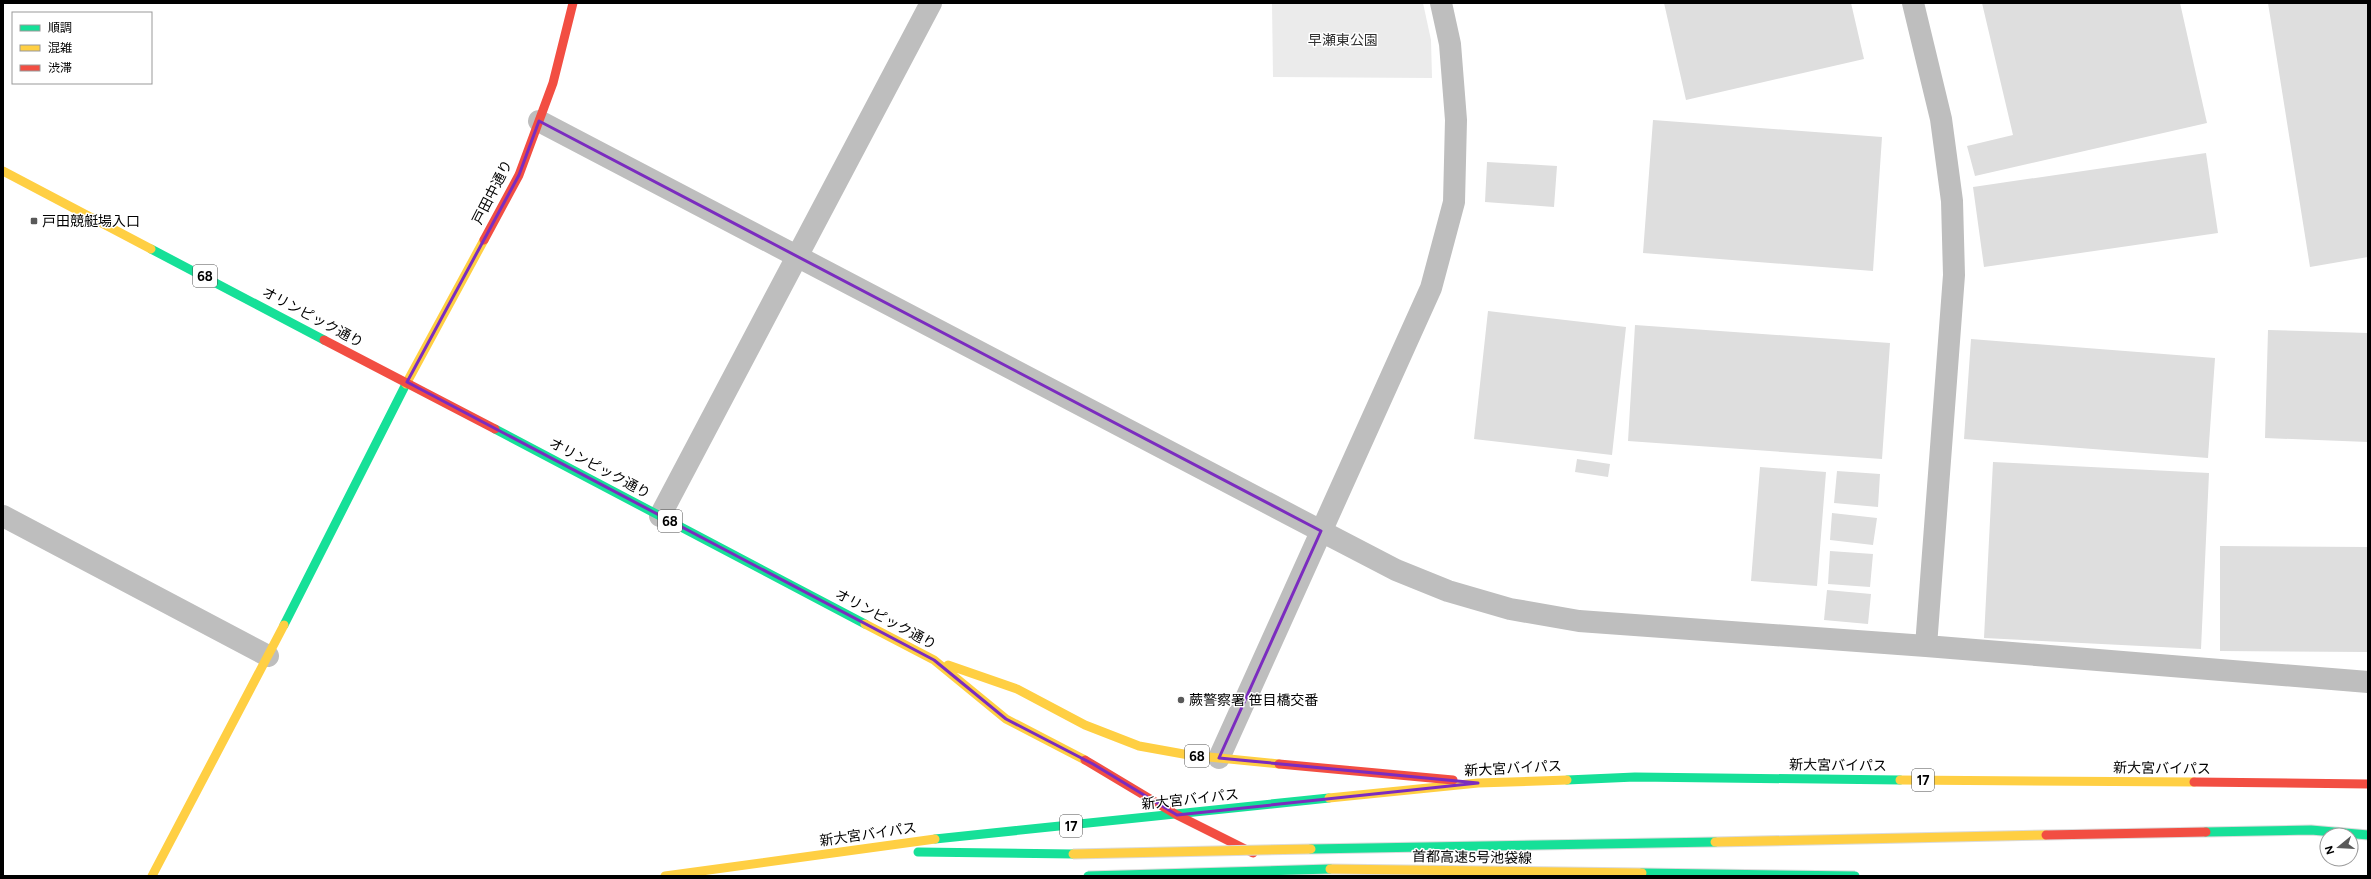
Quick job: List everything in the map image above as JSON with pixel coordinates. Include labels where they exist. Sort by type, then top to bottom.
[{"type":"main road","name":"戸田中通り","points":[[152,876],[268,656],[407,382],[518,175],[540,121],[565,42],[573,3]]},
{"type":"main road","name":"オリンピック通り","points":[[3,171],[934,660],[1006,719],[1093,764],[1177,815],[1299,876]]},
{"type":"main road","name":"68","points":[[934,660],[1017,689],[1085,725],[1139,746],[1219,758],[1478,783]]},
{"type":"main road","name":"新大宮バイパス","points":[[665,876],[955,836],[1177,815],[1478,783],[1635,777],[2368,784]]},
{"type":"main road","points":[[839,852],[1073,854],[2303,830],[2368,835]]},
{"type":"main road","name":"首都高速5号池袋線","points":[[1088,876],[1346,869],[1855,876]]},
{"type":"street","points":[[660,516],[931,3]]},
{"type":"street","points":[[1219,758],[1431,288],[1454,202],[1456,120],[1450,44],[1440,3]]},
{"type":"street","points":[[1913,3],[1941,119],[1952,201],[1954,275],[1926,646]]},
{"type":"street","points":[[540,121],[1321,531],[1403,573],[1448,591],[1510,609],[1579,621],[1926,646],[2368,682]]},
{"type":"street","points":[[3,516],[268,656]]},
{"type":"highlighted area","points":[[539,121],[1321,531],[1219,758],[1478,783],[1177,815],[1093,764],[1006,719],[934,660],[407,382],[519,175]]},
{"type":"green space","name":"早瀬東公園","points":[[1272,3],[1423,3],[1431,40],[1432,78],[1273,77]]},
{"type":"building","points":[[1664,3],[1851,3],[1864,59],[1686,100]]},
{"type":"building","points":[[1982,3],[2180,3],[2207,123],[1975,176],[1967,146],[2013,135]]},
{"type":"building","points":[[2268,3],[2368,3],[2368,257],[2310,267]]},
{"type":"building","points":[[1653,120],[1882,137],[1873,271],[1643,253]]},
{"type":"building","points":[[2206,153],[2218,233],[1984,267],[1973,187]]},
{"type":"building","points":[[1487,162],[1557,166],[1554,207],[1485,202]]},
{"type":"building","points":[[1488,311],[1626,327],[1612,455],[1474,439]]},
{"type":"building","points":[[1635,325],[1890,343],[1882,459],[1628,441]]},
{"type":"building","points":[[2268,330],[2368,333],[2368,442],[2265,438]]},
{"type":"building","points":[[1971,339],[2215,358],[2208,458],[1964,439]]},
{"type":"building","points":[[1577,459],[1610,464],[1608,477],[1575,472]]},
{"type":"building","points":[[1993,462],[2209,473],[2201,649],[1984,638]]},
{"type":"building","points":[[1760,467],[1826,472],[1817,586],[1751,581]]},
{"type":"building","points":[[1837,471],[1880,474],[1878,507],[1834,503]]},
{"type":"building","points":[[1832,513],[1877,518],[1873,545],[1830,540]]},
{"type":"building","points":[[2220,546],[2368,547],[2368,652],[2220,651]]},
{"type":"building","points":[[1830,551],[1873,554],[1870,587],[1828,584]]},
{"type":"building","points":[[1827,590],[1871,594],[1868,624],[1824,620]]},
{"type":"traffic: fast","points":[[151,249],[324,340]]},
{"type":"traffic: fast","points":[[284,625],[406,384]]},
{"type":"traffic: fast","points":[[495,429],[865,624]]},
{"type":"traffic: fast","points":[[1567,780],[1635,777],[1900,780]]},
{"type":"traffic: fast","points":[[935,839],[1329,798]]},
{"type":"traffic: fast","points":[[2206,832],[2311,830],[2368,835]]},
{"type":"traffic: fast","points":[[1311,849],[1715,842]]},
{"type":"traffic: fast","points":[[918,852],[1073,854]]},
{"type":"traffic: fast","points":[[1088,876],[1330,869]]},
{"type":"traffic: fast","points":[[1642,873],[1855,876]]},
{"type":"traffic: slow","points":[[3,171],[151,249]]},
{"type":"traffic: slow","points":[[406,384],[484,240]]},
{"type":"traffic: slow","points":[[865,624],[934,660],[1006,719],[1085,760]]},
{"type":"traffic: slow","points":[[152,876],[284,625]]},
{"type":"traffic: slow","points":[[948,665],[1017,689],[1085,725],[1139,746],[1189,755],[1279,764]]},
{"type":"traffic: slow","points":[[1329,798],[1478,783],[1567,780]]},
{"type":"traffic: slow","points":[[1900,780],[2194,782]]},
{"type":"traffic: slow","points":[[1715,842],[2046,835]]},
{"type":"traffic: slow","points":[[665,876],[935,839]]},
{"type":"traffic: slow","points":[[1073,854],[1311,849]]},
{"type":"traffic: slow","points":[[1330,869],[1642,873]]},
{"type":"traffic: jam","points":[[484,240],[519,175],[553,83],[573,3]]},
{"type":"traffic: jam","points":[[324,340],[495,429]]},
{"type":"traffic: jam","points":[[1085,760],[1177,815],[1253,853]]},
{"type":"traffic: jam","points":[[1279,764],[1453,780]]},
{"type":"traffic: jam","points":[[2194,782],[2368,784]]},
{"type":"traffic: jam","points":[[2046,835],[2206,832]]},
{"type":"place","name":"戸田競艇場入口","points":[[34,221]]},
{"type":"place","name":"蕨警察署 笹目橋交番","points":[[1181,700]]}]
